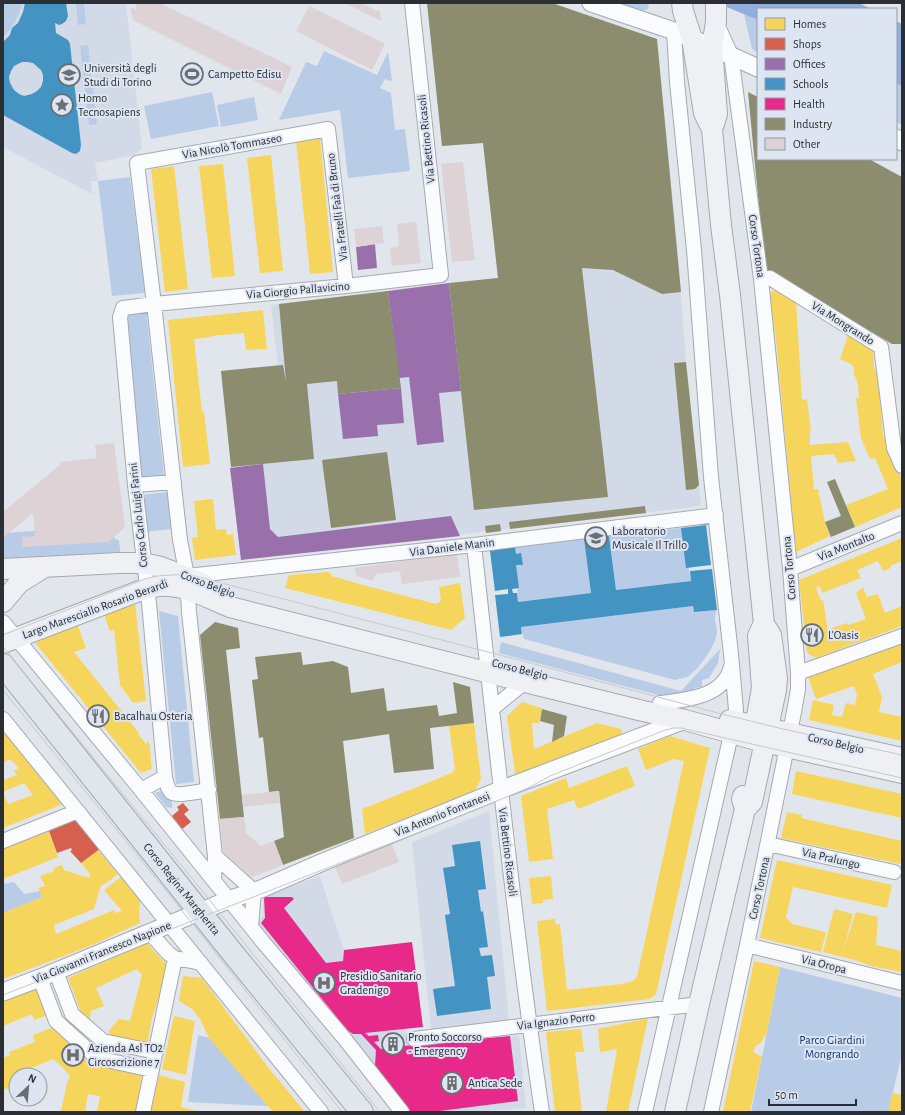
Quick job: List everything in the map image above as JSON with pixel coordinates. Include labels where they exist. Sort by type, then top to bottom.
[{"type":"main road","name":"Corso Tortona","points":[[675,1112],[698,1004],[745,809],[742,799],[760,734],[776,690],[777,678],[771,635],[764,624],[712,129],[704,113],[692,39],[682,3]]},
{"type":"main road","name":"Corso Tortona","points":[[712,129],[717,114],[712,47],[716,11]]},
{"type":"main road","name":"Corso Belgio","points":[[143,563],[161,567],[230,607],[487,666],[646,701],[695,710],[733,727]]},
{"type":"main road","points":[[3,569],[143,563]]},
{"type":"main road","points":[[3,602],[19,583],[47,566]]},
{"type":"main road","name":"Corso Belgio","points":[[147,588],[187,583]]},
{"type":"main road","name":"Largo Maresciallo Rosario Berardi","points":[[10,640],[147,588]]},
{"type":"main road","name":"Corso Regina Margherita","points":[[3,665],[231,951],[362,1112]]},
{"type":"main road","name":"Corso Belgio","points":[[487,666],[526,682],[643,711],[685,720],[733,727],[788,740],[902,758]]},
{"type":"main road","name":"Corso Belgio","points":[[788,740],[902,774]]},
{"type":"street","name":"Via Bettino Ricasoli","points":[[412,3],[441,275]]},
{"type":"street","points":[[591,3],[674,31],[757,68]]},
{"type":"street","name":"Corso Tortona","points":[[711,1112],[768,844],[798,689],[790,569],[761,279],[731,56],[716,11]]},
{"type":"street","points":[[645,1112],[736,710],[711,477],[694,250],[677,82],[674,31]]},
{"type":"street","name":"Via Nicolò Tommaseo","points":[[154,304],[137,163],[328,129]]},
{"type":"street","name":"Via Fratelli Faà di Bruno","points":[[328,129],[346,286]]},
{"type":"street","name":"Via Giorgio Pallavicino","points":[[154,304],[346,286],[441,275]]},
{"type":"street","name":"Via Mongrando","points":[[761,279],[770,278],[881,347],[897,425],[894,448],[902,466]]},
{"type":"street","points":[[154,304],[180,540],[187,583],[215,856],[214,881]]},
{"type":"street","name":"Corso Carlo Luigi Farini","points":[[154,304],[123,308],[120,317],[134,484],[147,588],[165,778],[171,792],[176,795],[208,790]]},
{"type":"street","points":[[134,484],[174,482]]},
{"type":"street","name":"Via Daniele Manin","points":[[187,583],[716,514]]},
{"type":"street","name":"Via Montalto","points":[[790,569],[902,523]]},
{"type":"street","name":"Via Bettino Ricasoli","points":[[474,545],[500,790],[529,1025],[542,1112]]},
{"type":"street","points":[[3,622],[10,640],[141,790],[228,900],[344,1038],[402,1112]]},
{"type":"street","points":[[798,673],[902,636]]},
{"type":"street","points":[[660,703],[695,698],[714,690],[725,680],[732,663]]},
{"type":"street","points":[[492,709],[526,682]]},
{"type":"street","points":[[3,719],[321,1112]]},
{"type":"street","name":"Via Antonio Fontanesi","points":[[200,912],[500,790],[685,720]]},
{"type":"street","points":[[141,790],[165,778]]},
{"type":"street","points":[[3,841],[78,811]]},
{"type":"street","name":"Via Pralungo","points":[[768,844],[894,872]]},
{"type":"street","points":[[215,856],[254,891],[251,927]]},
{"type":"street","name":"Via Giovanni Francesco Napione","points":[[3,992],[200,912]]},
{"type":"street","points":[[150,933],[169,954],[175,958],[201,963]]},
{"type":"street","name":"Via Oropa","points":[[747,945],[902,983]]},
{"type":"street","points":[[143,1112],[175,958]]},
{"type":"street","points":[[57,971],[72,1014],[103,1041],[156,1052]]},
{"type":"street","points":[[40,978],[56,1021],[97,1058],[152,1070]]},
{"type":"street","points":[[50,1006],[67,1001]]},
{"type":"street","name":"Via Ignazio Porro","points":[[414,1039],[698,1004]]},
{"type":"street","points":[[76,1039],[87,1027]]},
{"type":"street","points":[[116,1062],[119,1044]]},
{"type":"shaded area","name":"Università degli Studi di Torino","points":[[3,3],[126,3],[142,148],[134,155],[95,163],[98,181],[91,181],[92,194],[3,147]]},
{"type":"shaded area","points":[[427,3],[552,3],[657,39],[677,244],[686,362],[701,506],[241,560],[221,371],[278,365],[271,305],[498,278],[483,143],[442,146]]},
{"type":"shaded area","points":[[489,811],[509,1021],[431,1030],[412,842]]},
{"type":"shaded area","name":"Presidio Sanitario Gradenigo","points":[[320,876],[344,950],[343,961],[370,1032],[404,1029],[414,1044],[519,1036],[526,1108],[479,1112],[407,1112],[255,927],[263,916],[263,897]]},
{"type":"green space","points":[[3,3],[22,3],[15,22],[3,37]]},
{"type":"green space","points":[[76,3],[84,3],[86,24],[78,25]]},
{"type":"green space","points":[[619,3],[649,3],[648,9],[641,10]]},
{"type":"green space","points":[[744,14],[757,20],[757,52],[752,49]]},
{"type":"green space","points":[[88,45],[97,124],[89,125],[80,46]]},
{"type":"green space","points":[[324,51],[377,75],[388,52],[392,80],[390,81],[385,79],[380,88],[391,93],[395,130],[405,129],[410,171],[348,178],[340,110],[279,120],[306,62],[317,66]]},
{"type":"green space","points":[[897,84],[902,86],[902,125],[897,122]]},
{"type":"green space","points":[[212,92],[219,126],[151,139],[144,106]]},
{"type":"green space","points":[[254,97],[258,120],[221,127],[217,105]]},
{"type":"green space","points":[[130,177],[145,293],[112,296],[98,181]]},
{"type":"green space","points":[[146,310],[164,476],[140,478],[122,312]]},
{"type":"green space","points":[[167,492],[171,529],[146,532],[142,495]]},
{"type":"green space","points":[[681,528],[691,581],[616,590],[609,536]]},
{"type":"green space","points":[[35,531],[107,533],[119,541],[121,558],[3,566],[3,533]]},
{"type":"green space","points":[[584,539],[591,593],[518,602],[515,547]]},
{"type":"green space","points":[[693,606],[694,612],[717,610],[715,618],[717,631],[716,636],[711,649],[697,669],[687,677],[675,680],[524,639],[521,627]]},
{"type":"green space","points":[[159,611],[178,616],[194,782],[176,784]]},
{"type":"green space","points":[[501,642],[681,691],[720,649],[718,663],[709,678],[702,680],[702,687],[695,688],[692,692],[673,699],[499,653]]},
{"type":"green space","points":[[164,790],[168,799],[172,800],[172,808],[166,807],[155,793]]},
{"type":"green space","points":[[14,882],[24,894],[40,891],[43,897],[3,913],[3,884]]},
{"type":"green space","name":"Parco Giardini Mongrando","points":[[780,967],[902,998],[902,1055],[888,1112],[751,1112]]},
{"type":"green space","points":[[198,1035],[210,1038],[268,1106],[188,1102]]},
{"type":"water","points":[[717,3],[859,3],[869,8],[757,8],[757,20]]},
{"type":"water","points":[[897,22],[902,24],[902,86],[897,84]]},
{"type":"building: Homes","points":[[320,138],[333,272],[310,274],[296,140]]},
{"type":"building: Homes","points":[[271,155],[283,271],[260,273],[247,158]]},
{"type":"building: Homes","points":[[223,164],[235,276],[212,278],[199,166]]},
{"type":"building: Homes","points":[[174,166],[188,289],[165,292],[151,169]]},
{"type":"building: Homes","points":[[777,289],[796,300],[802,400],[807,399],[811,432],[810,445],[848,442],[856,461],[838,463],[834,454],[811,456],[814,489],[818,489],[825,522],[830,536],[796,552],[776,340],[769,293]]},
{"type":"building: Homes","points":[[263,310],[267,349],[246,350],[244,333],[194,339],[202,412],[204,411],[210,464],[183,467],[168,320]]},
{"type":"building: Homes","points":[[848,335],[873,351],[874,367],[878,376],[883,435],[902,480],[902,507],[855,527],[846,505],[888,489],[875,458],[870,459],[861,438],[856,398],[859,398],[858,384],[854,374],[854,368],[851,364],[840,359]]},
{"type":"building: Homes","points":[[213,499],[216,530],[226,529],[227,535],[233,534],[236,555],[195,560],[192,538],[198,537],[194,501]]},
{"type":"building: Homes","points":[[902,538],[902,561],[890,566],[891,568],[883,571],[878,561],[857,570],[861,578],[822,593],[820,586],[816,588],[821,601],[823,600],[828,631],[832,630],[832,628],[847,623],[848,625],[866,619],[856,593],[863,587],[867,597],[878,594],[885,613],[902,606],[902,626],[816,658],[807,653],[799,580]]},
{"type":"building: Homes","points":[[329,572],[332,576],[436,604],[441,601],[439,587],[460,583],[465,618],[451,630],[285,588],[289,575]]},
{"type":"building: Homes","points":[[135,603],[146,701],[133,703],[120,685],[114,630],[110,631],[104,614]]},
{"type":"building: Homes","points":[[77,623],[86,648],[74,652],[139,733],[138,734],[146,744],[149,741],[152,769],[141,773],[33,640]]},
{"type":"building: Homes","points":[[902,641],[902,662],[873,674],[882,697],[879,712],[902,717],[902,741],[809,720],[813,700],[834,705],[832,715],[842,717],[846,703],[855,705],[857,695],[854,686],[816,699],[808,677]]},
{"type":"building: Homes","points":[[522,702],[542,708],[539,723],[532,723],[534,749],[597,723],[621,729],[622,735],[516,780],[507,716]]},
{"type":"building: Homes","points":[[474,723],[481,779],[475,791],[365,834],[362,809],[452,773],[455,769],[449,726]]},
{"type":"building: Homes","points":[[3,731],[63,804],[3,828],[3,793],[8,804],[33,795],[24,783],[3,792],[3,780],[17,775],[14,771],[19,768],[10,759],[3,763]]},
{"type":"building: Homes","points":[[670,736],[710,748],[656,994],[650,999],[547,1011],[537,921],[555,919],[556,925],[560,924],[567,990],[622,984],[633,981],[637,977],[684,761],[674,759],[646,770],[638,749]]},
{"type":"building: Homes","points":[[627,766],[635,786],[578,809],[574,800],[547,809],[553,859],[529,862],[521,796],[566,778],[569,788]]},
{"type":"building: Homes","points":[[796,771],[902,794],[902,818],[792,794]]},
{"type":"building: Homes","points":[[787,812],[802,815],[801,818],[902,841],[902,855],[900,864],[781,838]]},
{"type":"building: Homes","points":[[49,831],[58,857],[3,879],[3,849]]},
{"type":"building: Homes","points":[[98,850],[118,874],[105,884],[101,885],[94,909],[54,925],[56,934],[114,910],[116,913],[122,911],[104,890],[122,876],[140,900],[140,923],[90,946],[3,979],[3,913],[43,897],[38,888],[45,886],[40,876],[54,871],[54,868],[62,865],[64,870],[89,878],[90,874],[81,863]]},
{"type":"building: Homes","points":[[777,860],[892,885],[887,908],[793,887],[786,917],[792,924],[826,932],[821,952],[760,938]]},
{"type":"building: Homes","points":[[551,876],[553,899],[543,900],[543,903],[532,904],[529,878]]},
{"type":"building: Homes","points":[[834,909],[853,914],[843,951],[856,912],[878,917],[876,945],[902,951],[902,972],[871,966],[855,960],[823,952]]},
{"type":"building: Homes","points":[[147,943],[167,965],[152,1018],[147,1046],[115,1039],[108,1032],[119,1019],[130,1021],[142,975],[137,969],[96,988],[104,1006],[91,1011],[90,1019],[82,1015],[68,978]]},
{"type":"building: Homes","points":[[754,961],[780,967],[766,1037],[764,1036],[762,1042],[756,1046],[753,1051],[762,1056],[750,1112],[723,1112]]},
{"type":"building: Homes","points":[[183,976],[202,978],[267,1066],[305,1112],[273,1112],[209,1038],[200,1019],[192,1009],[179,1001]]},
{"type":"building: Homes","points":[[39,988],[50,1014],[34,1020],[32,1014],[3,1026],[3,1000]]},
{"type":"building: Homes","points":[[174,1016],[195,1021],[186,1075],[162,1069]]},
{"type":"building: Homes","points":[[648,1018],[628,1112],[606,1112],[617,1049],[600,1052],[598,1029]]},
{"type":"building: Homes","points":[[54,1027],[57,1032],[93,1067],[99,1068],[99,1065],[142,1075],[136,1112],[97,1112],[100,1096],[88,1094],[85,1112],[61,1111],[70,1076],[53,1059],[34,1067],[8,1067],[8,1088],[3,1090],[3,1058],[10,1055],[9,1052],[35,1042],[33,1035]]},
{"type":"building: Homes","points":[[581,1029],[584,1052],[575,1052],[582,1112],[555,1112],[546,1032]]},
{"type":"building: Homes","points":[[159,1075],[185,1082],[181,1107],[200,1112],[151,1112]]},
{"type":"building: Homes","points":[[892,1093],[902,1095],[902,1112],[888,1112]]},
{"type":"building: Shops","points":[[183,803],[189,810],[184,814],[191,822],[182,829],[172,816],[179,810],[177,807]]},
{"type":"building: Shops","points":[[77,819],[101,848],[81,863],[70,851],[72,850],[71,848],[57,853],[49,831]]},
{"type":"building: Offices","points":[[375,244],[377,268],[358,270],[356,247]]},
{"type":"building: Offices","points":[[449,283],[461,391],[439,393],[444,442],[417,445],[409,377],[399,378],[388,291]]},
{"type":"building: Offices","points":[[401,388],[404,423],[377,425],[378,436],[343,439],[338,394]]},
{"type":"building: Offices","points":[[263,464],[270,529],[278,537],[451,516],[460,536],[241,560],[230,468]]},
{"type":"building: Schools","points":[[25,3],[66,3],[68,16],[66,21],[59,25],[55,23],[56,33],[68,40],[70,44],[81,145],[80,151],[76,154],[3,115],[3,42],[10,35],[12,28],[18,23]],"holes":[[[22,62],[33,63],[41,70],[43,81],[41,87],[37,91],[24,96],[14,90],[10,83],[9,77],[14,66]]]},
{"type":"building: Schools","points":[[706,525],[711,565],[686,568],[681,528]]},
{"type":"building: Schools","points":[[609,536],[616,590],[691,581],[690,571],[712,569],[717,610],[694,612],[693,606],[521,627],[522,634],[500,637],[495,595],[508,594],[508,589],[495,591],[490,551],[515,547],[516,554],[521,553],[523,565],[516,565],[519,588],[512,589],[513,593],[517,593],[518,602],[591,593],[584,539]]},
{"type":"building: Schools","points":[[480,841],[486,889],[478,890],[481,912],[483,911],[488,947],[479,948],[481,956],[492,955],[495,976],[487,977],[491,1009],[437,1016],[433,989],[455,986],[445,915],[450,914],[443,868],[455,866],[452,845]]},
{"type":"building: Health","name":"Presidio Sanitario Gradenigo","points":[[264,897],[292,897],[294,899],[284,908],[326,963],[343,961],[344,950],[412,942],[423,1027],[365,1033],[369,1036],[378,1035],[379,1041],[374,1042],[381,1049],[384,1049],[382,1041],[403,1038],[404,1046],[510,1036],[518,1101],[432,1112],[411,1112],[375,1065],[376,1050],[361,1034],[353,1034],[347,1030],[261,923],[265,918]]},
{"type":"building: Industry","points":[[427,3],[552,3],[657,39],[681,292],[662,294],[613,270],[582,268],[608,497],[474,510],[449,283],[498,278],[483,143],[442,146]]},
{"type":"building: Industry","points":[[748,92],[757,96],[757,160],[871,160],[902,177],[902,344],[892,344],[765,269]]},
{"type":"building: Industry","points":[[388,291],[401,388],[338,394],[337,381],[307,384],[314,459],[231,467],[221,371],[283,365],[286,381],[279,304]]},
{"type":"building: Industry","points":[[686,362],[699,485],[695,489],[686,490],[674,363]]},
{"type":"building: Industry","points":[[387,452],[396,520],[331,528],[322,460]]},
{"type":"building: Industry","points":[[835,479],[855,527],[831,537],[825,522],[841,516],[827,482]]},
{"type":"building: Industry","points":[[645,506],[646,513],[510,529],[509,522]]},
{"type":"building: Industry","points":[[500,524],[501,531],[486,533],[485,526]]},
{"type":"building: Industry","points":[[215,622],[238,628],[240,648],[226,650],[244,817],[220,819],[200,635]]},
{"type":"building: Industry","points":[[301,652],[303,665],[333,661],[348,667],[351,693],[384,688],[387,711],[437,705],[439,716],[457,713],[453,682],[470,687],[474,723],[430,728],[434,769],[394,773],[389,734],[343,741],[354,838],[283,865],[274,841],[284,837],[279,791],[269,792],[263,737],[259,738],[252,680],[258,679],[255,657]]},
{"type":"building: Industry","points":[[542,709],[567,716],[564,736],[552,742],[554,725],[540,721]]},
{"type":"building: Other","points":[[136,3],[164,3],[164,5],[292,67],[281,94],[133,20],[130,7],[136,10]]},
{"type":"building: Other","points":[[345,3],[361,3],[380,12],[381,21]]},
{"type":"building: Other","points":[[309,6],[385,44],[372,70],[296,31]]},
{"type":"building: Other","points":[[463,162],[475,260],[452,262],[441,164]]},
{"type":"building: Other","points":[[416,222],[421,263],[392,266],[390,248],[397,247],[399,243],[397,224]]},
{"type":"building: Other","points":[[382,226],[384,243],[356,247],[354,229]]},
{"type":"building: Other","points":[[114,443],[125,527],[109,542],[22,547],[22,537],[35,536],[33,513],[3,538],[3,512],[60,465],[60,462],[97,458],[95,445]]},
{"type":"building: Other","points":[[457,554],[460,577],[402,584],[400,571],[376,574],[372,581],[357,576],[354,568]]},
{"type":"building: Other","points":[[279,791],[280,803],[243,807],[242,795]]},
{"type":"building: Other","points":[[244,817],[246,833],[261,846],[274,841],[283,865],[252,877],[223,852],[220,819]]},
{"type":"building: Other","points":[[392,844],[399,862],[342,884],[335,867]]},
{"type":"tram line","points":[[3,635],[145,579],[157,576],[187,574],[718,713],[902,755]]},
{"type":"tram line","points":[[3,647],[380,1112]]},
{"type":"tram line","points":[[3,690],[172,898],[342,1112]]},
{"type":"tram line","points":[[3,995],[473,811],[528,788],[550,776],[665,730],[681,728],[902,778]]},
{"type":"place","name":"Campetto Edisu","points":[[192,74]]},
{"type":"place","name":"Università degli Studi di Torino","points":[[69,75]]},
{"type":"place","name":"Homo Tecnosapiens","points":[[62,105]]},
{"type":"place","name":"Laboratorio Musicale Il Trillo","points":[[596,538]]},
{"type":"place","name":"L'Oasis","points":[[812,635]]},
{"type":"place","name":"Bacalhau Osteria","points":[[98,716]]},
{"type":"place","name":"Presidio Sanitario Gradenigo","points":[[324,983]]},
{"type":"place","name":"Pronto Soccorso - Emergency","points":[[393,1044]]},
{"type":"place","name":"Azienda Asl TO2 Circoscrizione 7","points":[[73,1055]]},
{"type":"place","name":"Antica Sede","points":[[452,1083]]}]
